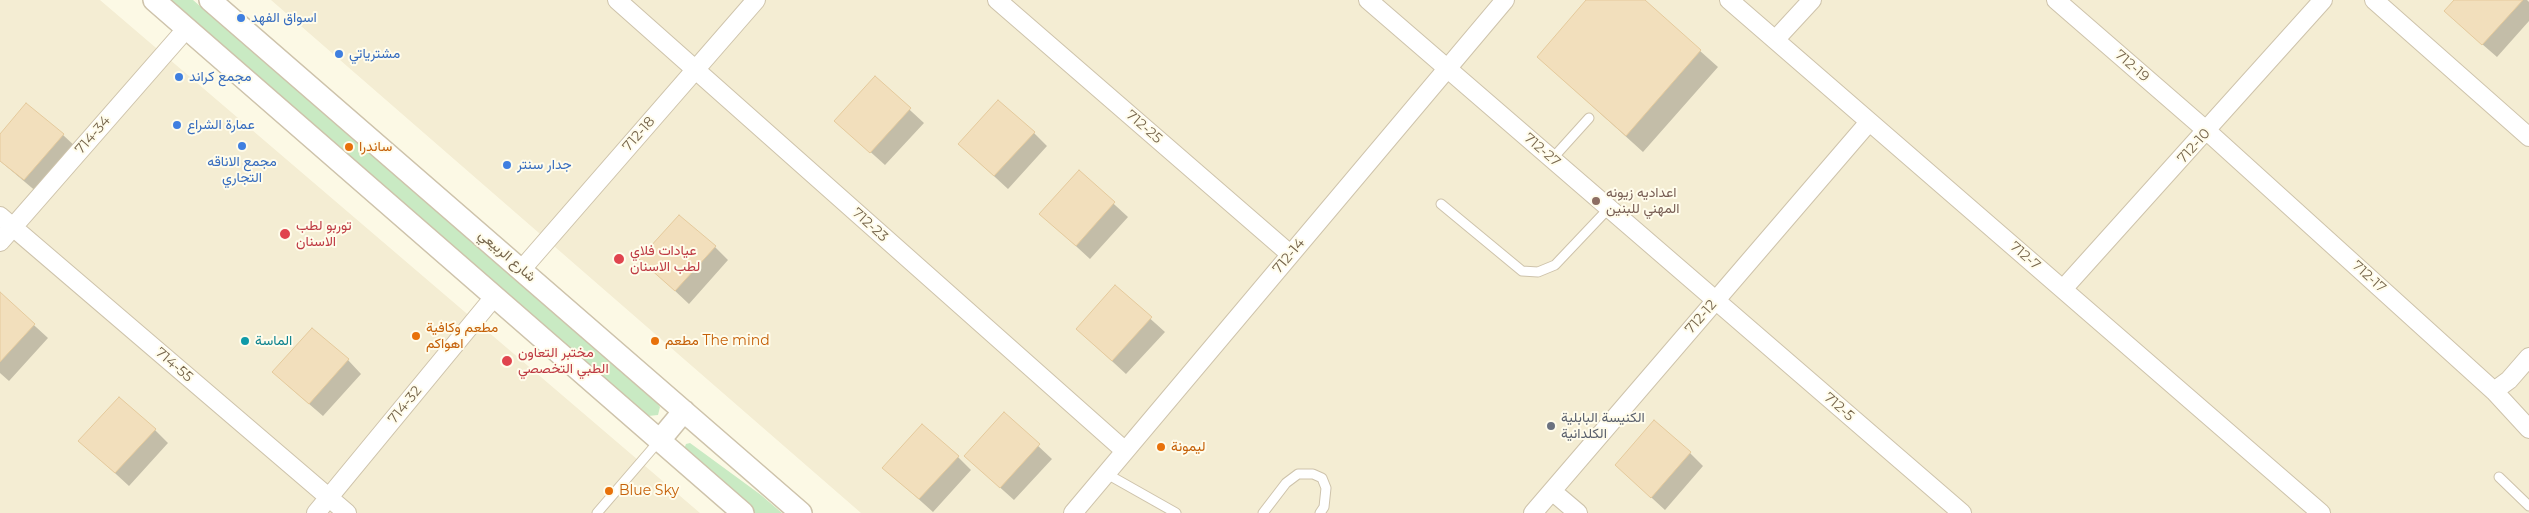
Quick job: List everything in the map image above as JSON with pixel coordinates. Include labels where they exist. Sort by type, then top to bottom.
[{"type":"street","points":[[154,0],[494,296],[737,511]]},
{"type":"street","name":"712-23","points":[[617,0],[1124,450]]},
{"type":"street","name":"712-18","points":[[522,269],[756,0]]},
{"type":"street","name":"712-25","points":[[997,0],[1290,254]]},
{"type":"street","name":"712-27","points":[[1368,0],[1716,300]]},
{"type":"street","name":"712-14","points":[[1073,513],[1107,474],[1124,450],[1505,0]]},
{"type":"street","name":"712-7","points":[[1729,0],[2063,289],[2315,511]]},
{"type":"street","points":[[1775,40],[1812,0]]},
{"type":"street","name":"712-19","points":[[2056,0],[2207,132]]},
{"type":"street","name":"712-10","points":[[2063,289],[2207,132],[2323,0]]},
{"type":"street","points":[[2374,0],[2529,137]]},
{"type":"street","name":"شارع الربيعي","points":[[213,1],[802,513]]},
{"type":"street","name":"714-34","points":[[0,242],[7,222],[187,28]]},
{"type":"street","name":"712-12","points":[[1534,513],[1869,122]]},
{"type":"street","name":"712-17","points":[[2207,132],[2494,391],[2529,429]]},
{"type":"street","name":"714-55","points":[[7,222],[347,513]]},
{"type":"street","name":"714-32","points":[[316,513],[494,296]]},
{"type":"street","name":"712-5","points":[[1716,300],[1962,513]]},
{"type":"street","points":[[2494,391],[2509,380],[2529,357]]},
{"type":"street","points":[[659,441],[684,410]]},
{"type":"street","points":[[1552,491],[1578,513]]},
{"type":"lane","points":[[1552,159],[1588,118]]},
{"type":"lane","points":[[1441,204],[1522,271],[1538,272],[1555,265],[1610,208]]},
{"type":"lane","points":[[597,513],[659,441]]},
{"type":"lane","points":[[1107,474],[1176,513]]},
{"type":"lane","points":[[1263,513],[1286,483],[1298,474],[1313,474],[1322,478],[1326,488],[1324,507],[1320,513]]},
{"type":"lane","points":[[2499,477],[2529,506]]},
{"type":"shaded area","points":[[0,0],[100,0],[700,513],[0,513]]},
{"type":"shaded area","points":[[271,0],[2529,0],[2529,513],[861,513]]},
{"type":"green space","points":[[170,0],[193,0],[657,403],[660,407],[658,415],[648,416]]},
{"type":"green space","points":[[690,443],[761,495],[782,513],[755,513],[698,465],[684,449],[686,444]]},
{"type":"building","points":[[1586,0],[1645,0],[1701,50],[1626,136],[1537,57]]},
{"type":"building","points":[[2454,0],[2523,0],[2482,45],[2444,11]]},
{"type":"building","points":[[875,76],[911,108],[870,153],[834,121]]},
{"type":"building","points":[[998,100],[1035,132],[994,176],[958,144]]},
{"type":"building","points":[[26,103],[64,134],[24,180],[0,161],[0,134]]},
{"type":"building","points":[[1079,170],[1115,202],[1076,246],[1039,214]]},
{"type":"building","points":[[679,215],[716,246],[675,291],[639,259]]},
{"type":"building","points":[[1115,285],[1152,317],[1112,361],[1076,329]]},
{"type":"building","points":[[0,292],[35,324],[0,362]]},
{"type":"building","points":[[312,328],[349,359],[309,404],[272,372]]},
{"type":"building","points":[[119,397],[156,429],[115,473],[78,441]]},
{"type":"building","points":[[1004,412],[1040,444],[1000,488],[964,456]]},
{"type":"building","points":[[1654,420],[1691,452],[1651,498],[1615,465]]},
{"type":"building","points":[[922,424],[959,456],[919,499],[882,468]]},
{"type":"place","name":"اسواق الفهد","points":[[241,18]]},
{"type":"place","name":"مشترياتي","points":[[339,54]]},
{"type":"place","name":"مجمع كراند","points":[[179,77]]},
{"type":"place","name":"عمارة الشراع","points":[[177,125]]},
{"type":"place","name":"مجمع الاناقه التجاري","points":[[242,146]]},
{"type":"place","name":"ساندرا","points":[[349,147]]},
{"type":"place","name":"جدار سنتر","points":[[507,165]]},
{"type":"place","name":"اعداديه زيونه المهني للبنين","points":[[1596,201]]},
{"type":"place","name":"توربو لطب الاسنان","points":[[285,234]]},
{"type":"place","name":"عيادات فلاي لطب الاسنان","points":[[619,259]]},
{"type":"place","name":"مطعم وكافية اهواكم","points":[[416,336]]},
{"type":"place","name":"الماسة","points":[[245,341]]},
{"type":"place","name":"مطعم The mind","points":[[655,341]]},
{"type":"place","name":"مختبر التعاون الطبي التخصصي","points":[[507,361]]},
{"type":"place","name":"الكنيسة البابلية الكلدانية","points":[[1551,426]]},
{"type":"place","name":"ليمونة","points":[[1161,447]]},
{"type":"place","name":"Blue Sky","points":[[609,491]]}]
